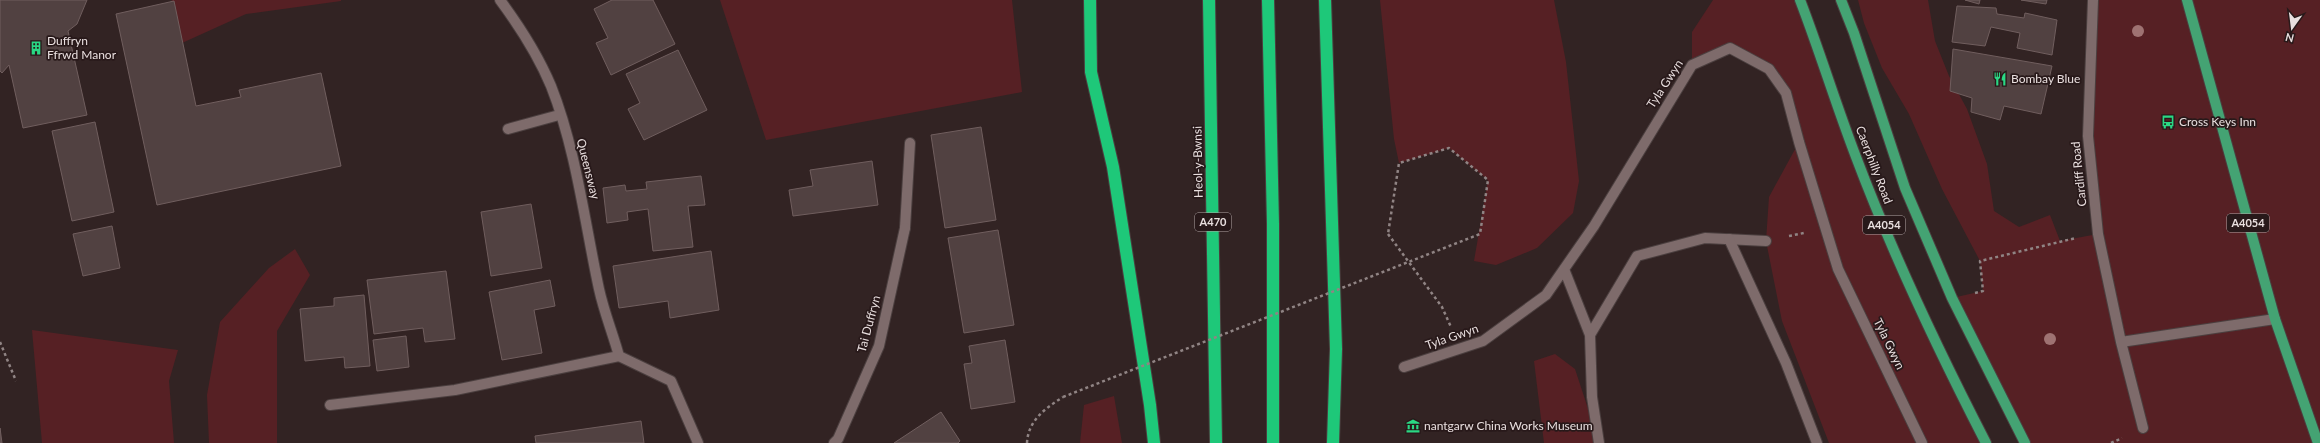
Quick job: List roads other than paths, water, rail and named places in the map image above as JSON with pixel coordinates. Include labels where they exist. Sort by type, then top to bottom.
[{"type":"highway","points":[[1090,0],[1091,72],[1113,167],[1149,397],[1154,443]]},
{"type":"highway","name":"Heol-y-Bwnsi","points":[[1209,0],[1216,443]]},
{"type":"highway","points":[[1268,0],[1273,224],[1273,443]]},
{"type":"highway","points":[[1325,0],[1336,349],[1333,443]]},
{"type":"main road","name":"Caerphilly Road","points":[[1800,0],[1820,50],[1856,156],[1920,312],[1986,443]]},
{"type":"main road","name":"Caerphilly Road","points":[[1841,0],[1854,33],[1906,188],[1952,298],[2025,443]]},
{"type":"main road","name":"A4054","points":[[2187,0],[2275,319],[2318,443]]},
{"type":"street","name":"Queensway","points":[[500,0],[522,30],[551,86],[583,205],[599,291],[619,356]]},
{"type":"street","name":"Cardiff Road","points":[[2093,0],[2088,136],[2098,234],[2121,342],[2143,428]]},
{"type":"street","name":"Tyla Gwyn","points":[[1404,367],[1483,341],[1548,292],[1594,226],[1692,65],[1730,48],[1769,69],[1786,93],[1838,269],[1922,443]]},
{"type":"street","points":[[508,129],[559,115]]},
{"type":"street","name":"Tai Duffryn","points":[[834,443],[838,439],[879,346],[905,228],[910,143]]},
{"type":"street","points":[[1590,335],[1637,256],[1705,238],[1766,241]]},
{"type":"street","points":[[1729,239],[1786,363],[1817,443]]},
{"type":"street","points":[[1564,269],[1590,335],[1592,397],[1599,443]]},
{"type":"street","points":[[2121,342],[2275,319]]},
{"type":"street","points":[[330,405],[455,390],[619,356],[671,381],[698,443]]},
{"type":"place","name":"Duffryn Ffrwd Manor","points":[[36,48]]},
{"type":"place","name":"Bombay Blue","points":[[2000,79]]},
{"type":"place","name":"Cross Keys Inn","points":[[2168,122]]},
{"type":"place","name":"nantgarw China Works Museum","points":[[1413,426]]}]
